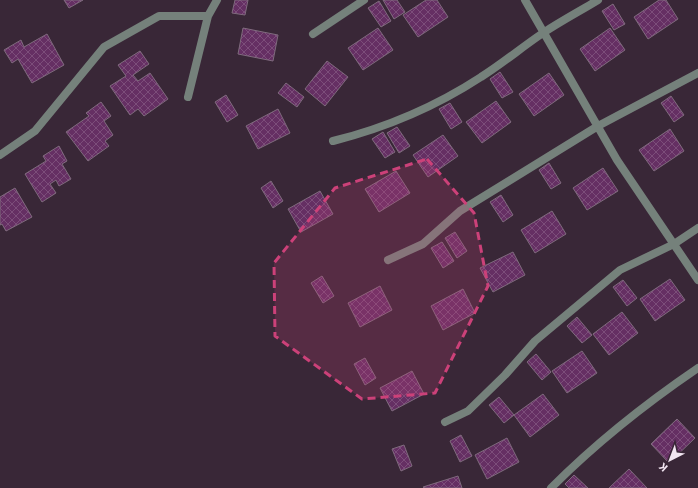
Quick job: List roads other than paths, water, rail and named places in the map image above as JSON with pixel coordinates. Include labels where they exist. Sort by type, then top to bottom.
[{"type":"street","points":[[188,97],[208,16],[217,0]]},
{"type":"street","points":[[313,34],[364,0]]},
{"type":"street","points":[[525,0],[617,160],[698,280]]},
{"type":"street","points":[[333,141],[360,134],[418,112],[481,77],[544,33],[598,0]]},
{"type":"street","points":[[0,155],[35,130],[104,47],[159,16],[208,16]]},
{"type":"street","points":[[388,260],[423,244],[460,211],[598,126],[698,73]]},
{"type":"street","points":[[445,422],[468,412],[505,375],[535,341],[620,270],[674,244],[698,228]]},
{"type":"street","points":[[551,488],[581,458],[614,429],[661,393],[698,368]]}]
